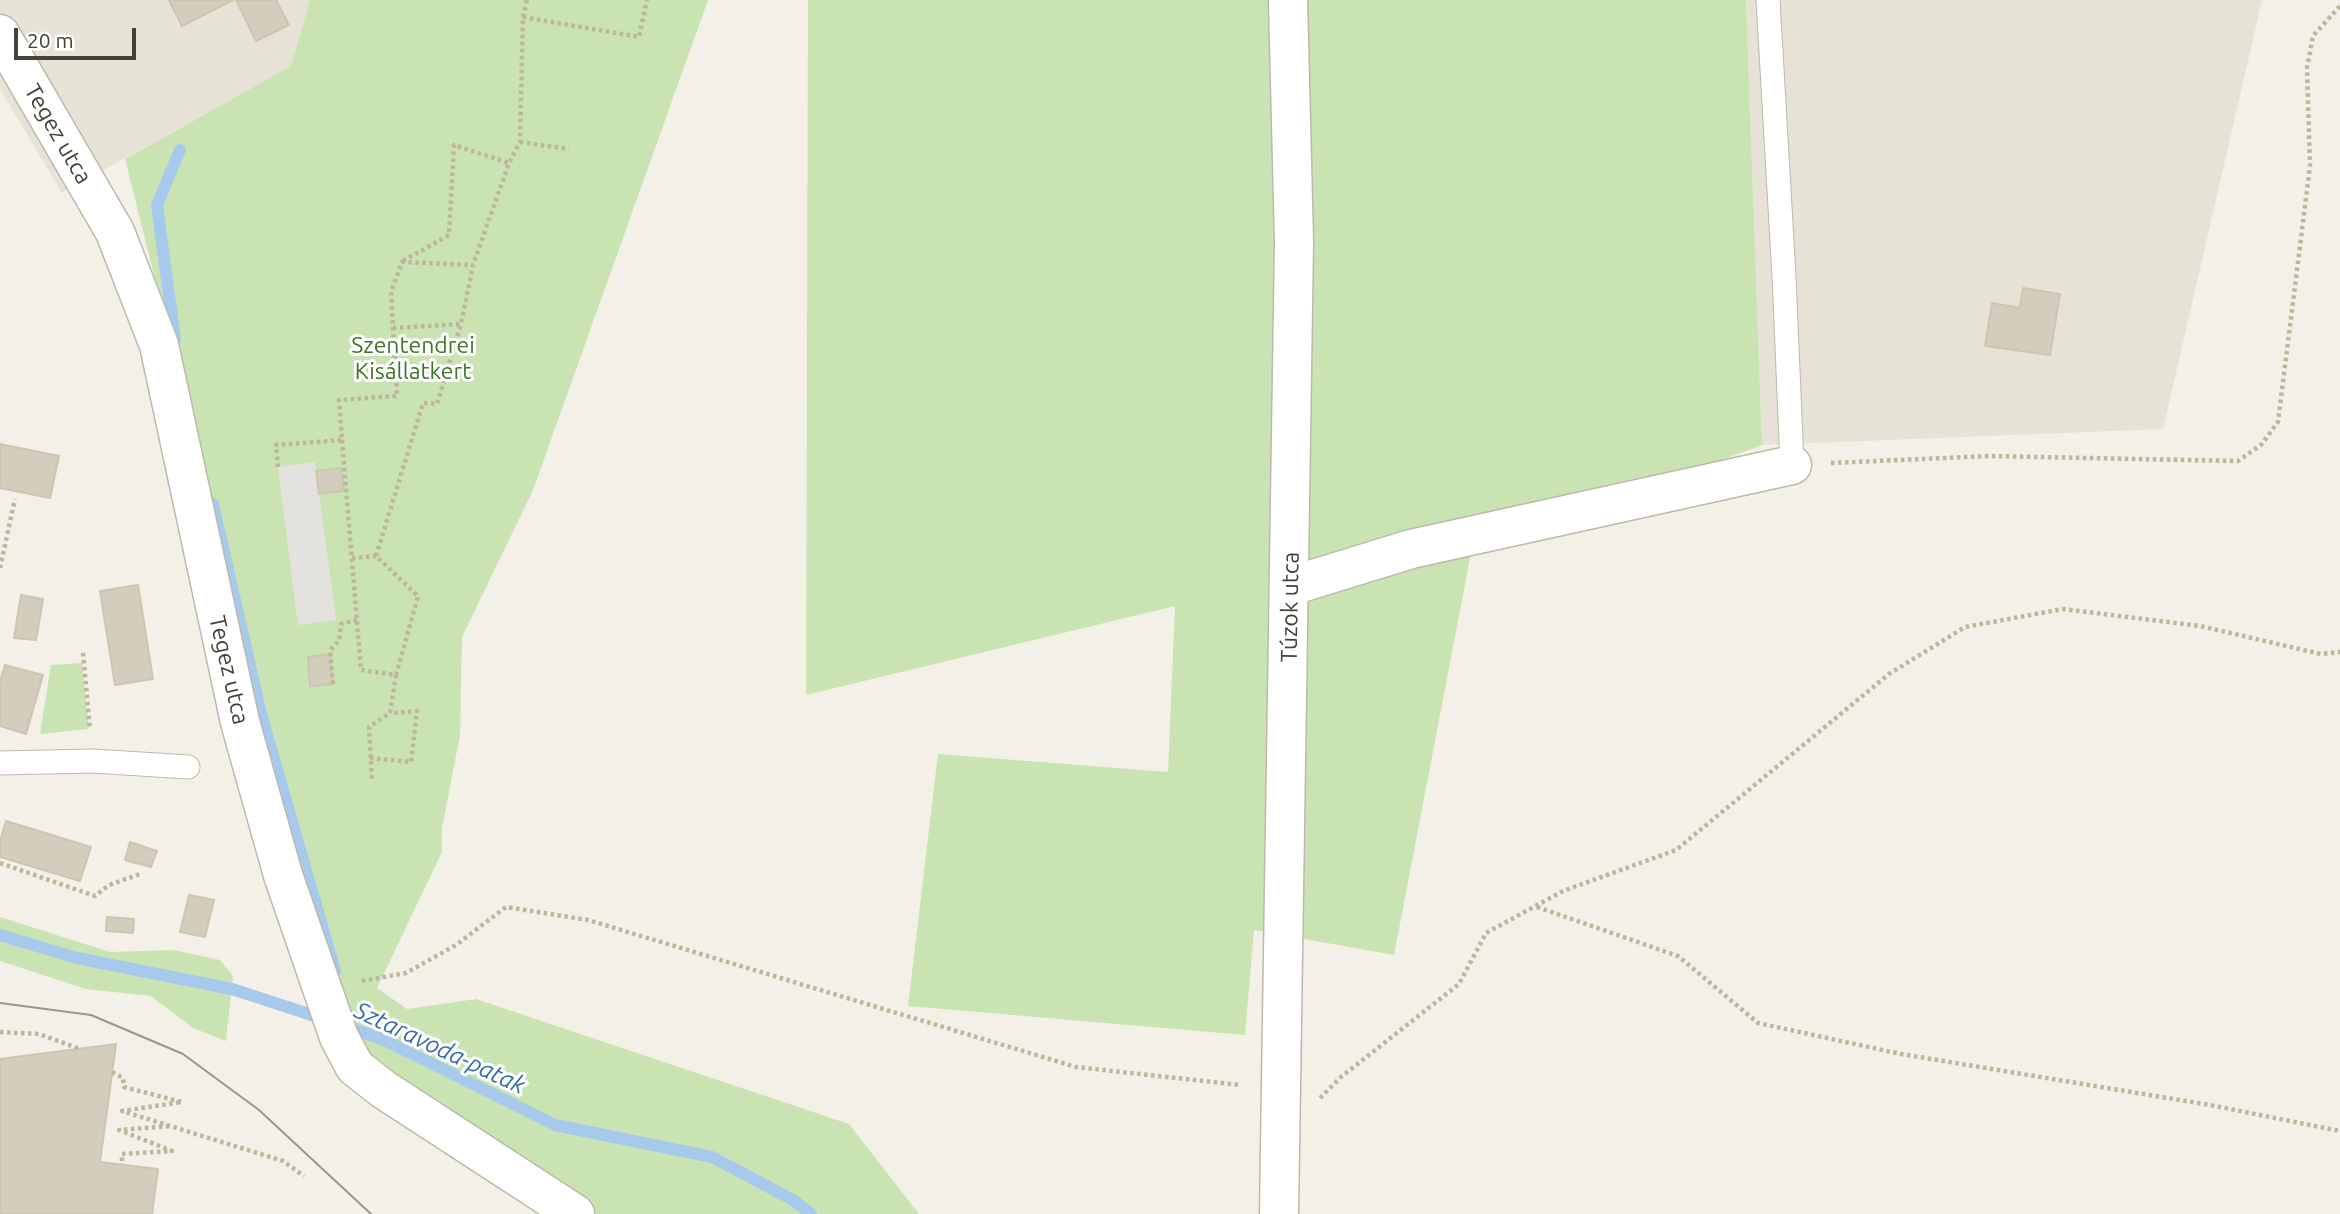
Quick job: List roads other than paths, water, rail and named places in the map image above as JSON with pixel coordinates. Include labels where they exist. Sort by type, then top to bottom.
[{"type":"street","name":"Túzok utca","points":[[1279,1214],[1291,586],[1294,242],[1288,0]]},
{"type":"street","name":"Tegez utca","points":[[0,34],[115,232],[159,345],[240,722],[283,875],[333,1020],[355,1067],[383,1089],[575,1214]]},
{"type":"street","points":[[1291,586],[1411,549],[1791,465]]},
{"type":"lane","points":[[1768,0],[1784,276],[1791,465]]},
{"type":"lane","points":[[0,763],[93,761],[188,767]]},
{"type":"waterway","points":[[175,340],[157,205],[180,150]]},
{"type":"waterway","points":[[213,504],[261,714],[335,971]]},
{"type":"waterway","name":"Sztaravoda-patak","points":[[0,935],[77,958],[232,989],[324,1019]]},
{"type":"waterway","name":"Sztaravoda-patak","points":[[341,1025],[382,1039],[555,1125],[712,1157],[793,1200],[811,1214]]},
{"type":"tram line","points":[[0,1003],[91,1015],[183,1054],[259,1110],[371,1214]]},
{"type":"park label","name":"Szentendrei Kisállatkert","points":[[413,358]]}]
